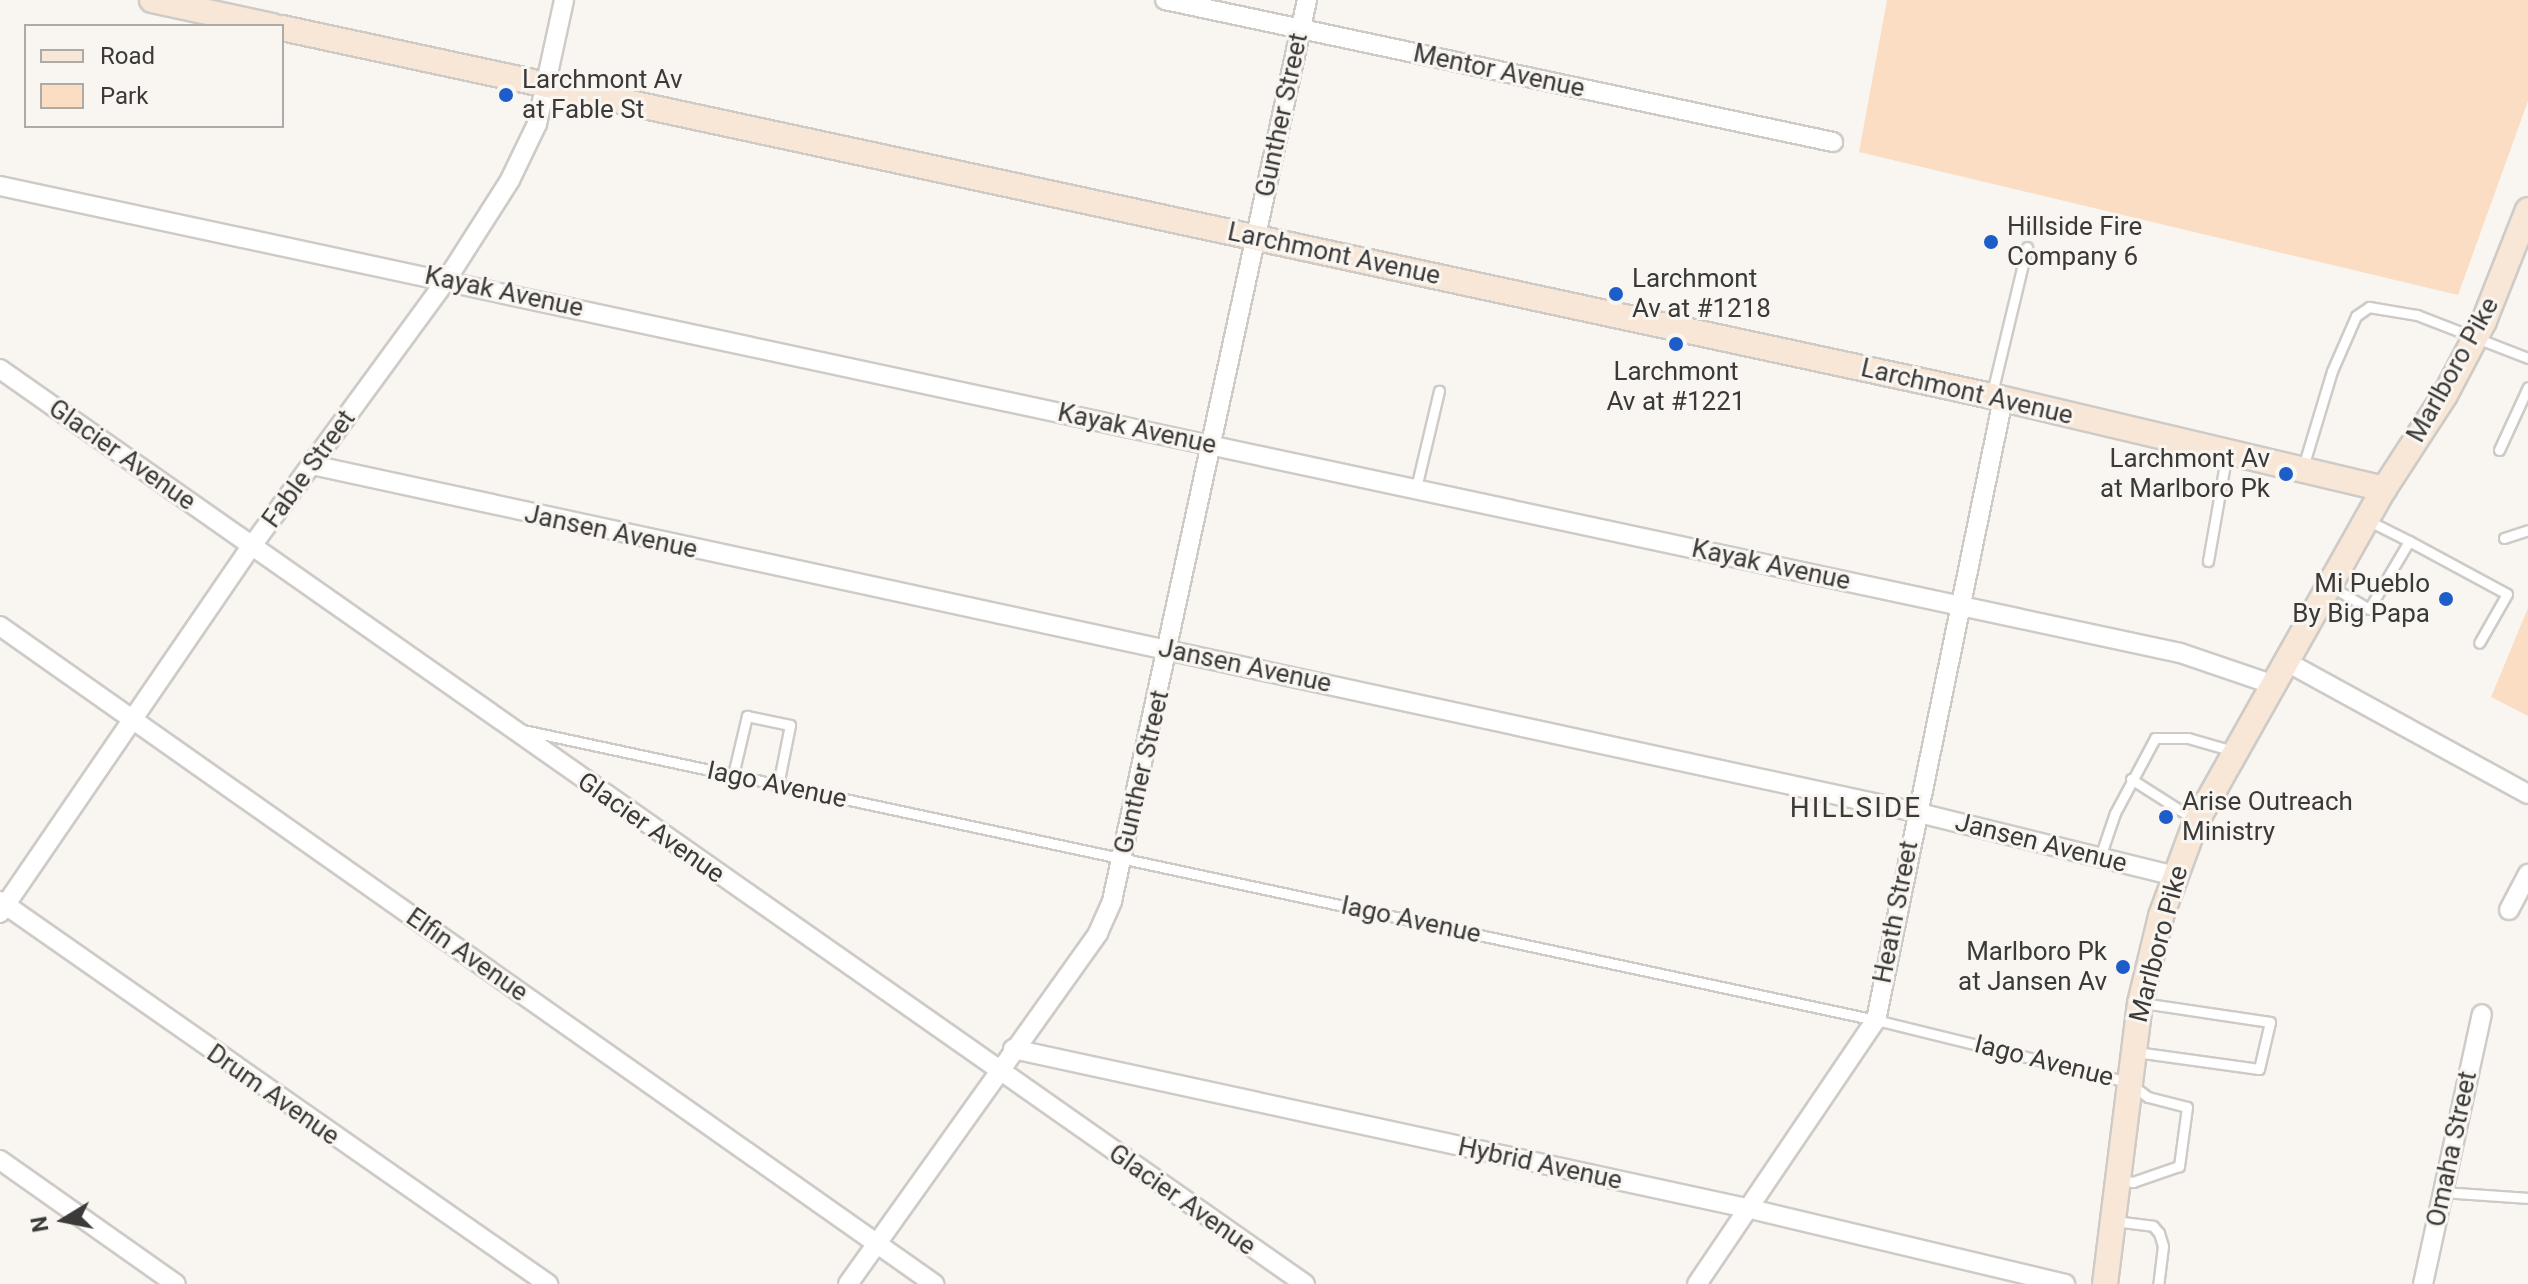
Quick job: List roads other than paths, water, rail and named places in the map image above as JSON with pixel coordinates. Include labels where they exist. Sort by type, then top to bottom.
[{"type":"street","points":[[152,0],[263,24]]},
{"type":"street","name":"Fable Street","points":[[2,906],[251,547],[447,279],[523,157],[546,85],[564,0]]},
{"type":"street","name":"Mentor Avenue","points":[[1165,0],[1833,142]]},
{"type":"street","name":"Gunther Street","points":[[848,1284],[1103,925],[1123,859],[1307,0]]},
{"type":"street","name":"Larchmont Avenue","points":[[284,28],[1997,398],[2384,489]]},
{"type":"street","name":"Kayak Avenue","points":[[0,186],[447,279],[2180,653],[2271,684]]},
{"type":"street","name":"Marlboro Pike","points":[[2105,1284],[2140,1003],[2175,876],[2197,821],[2233,751],[2476,336],[2528,212]]},
{"type":"street","name":"Glacier Avenue","points":[[0,369],[997,1072],[1305,1284]]},
{"type":"street","name":"Heath Street","points":[[1697,1284],[1751,1209],[1876,1020],[1915,812],[1960,606],[1997,398]]},
{"type":"street","name":"Jansen Avenue","points":[[312,465],[1915,812],[2175,876]]},
{"type":"street","name":"Elfin Avenue","points":[[0,626],[934,1284]]},
{"type":"street","points":[[2285,661],[2528,794]]},
{"type":"street","points":[[2509,910],[2528,874]]},
{"type":"street","name":"Drum Avenue","points":[[2,906],[548,1284]]},
{"type":"street","name":"Omaha Street","points":[[2423,1284],[2482,1014]]},
{"type":"street","name":"Hybrid Avenue","points":[[1013,1049],[1751,1209],[2065,1284]]},
{"type":"street","points":[[0,1160],[176,1284]]},
{"type":"lane","points":[[1997,398],[2027,247]]},
{"type":"lane","points":[[2302,470],[2332,371],[2356,316],[2385,306],[2476,336],[2528,358]]},
{"type":"lane","points":[[2499,450],[2528,387]]},
{"type":"lane","points":[[1416,488],[1439,391]]},
{"type":"lane","points":[[2208,561],[2227,452]]},
{"type":"lane","points":[[2366,520],[2507,594],[2479,643]]},
{"type":"lane","points":[[2504,538],[2528,530]]},
{"type":"lane","points":[[2329,585],[2369,609],[2409,541]]},
{"type":"lane","points":[[733,775],[747,716],[790,725],[778,785]]},
{"type":"lane","name":"Iago Avenue","points":[[508,727],[1876,1020],[2128,1082],[2148,1097],[2187,1107],[2179,1166],[2133,1182],[2117,1180]]},
{"type":"lane","points":[[2100,857],[2131,779],[2155,738],[2188,738],[2233,751]]},
{"type":"lane","points":[[2131,779],[2197,821]]},
{"type":"lane","points":[[2133,1051],[2259,1069],[2270,1022],[2140,1003]]},
{"type":"lane","points":[[2443,1192],[2528,1198]]},
{"type":"lane","points":[[2112,1221],[2153,1226],[2159,1233],[2163,1246],[2158,1284]]},
{"type":"place","name":"Larchmont Av at Fable St","points":[[506,95]]},
{"type":"place","name":"Hillside Fire Company 6","points":[[1991,242]]},
{"type":"place","name":"Larchmont Av at #1218","points":[[1616,294]]},
{"type":"place","name":"Larchmont Av at #1221","points":[[1676,344]]},
{"type":"place","name":"Larchmont Av at Marlboro Pk","points":[[2286,474]]},
{"type":"place","name":"Mi Pueblo By Big Papa","points":[[2446,599]]},
{"type":"place","name":"Arise Outreach Ministry","points":[[2166,817]]},
{"type":"place","name":"Marlboro Pk at Jansen Av","points":[[2123,967]]},
{"type":"district","name":"HILLSIDE","points":[[1856,808]]}]
